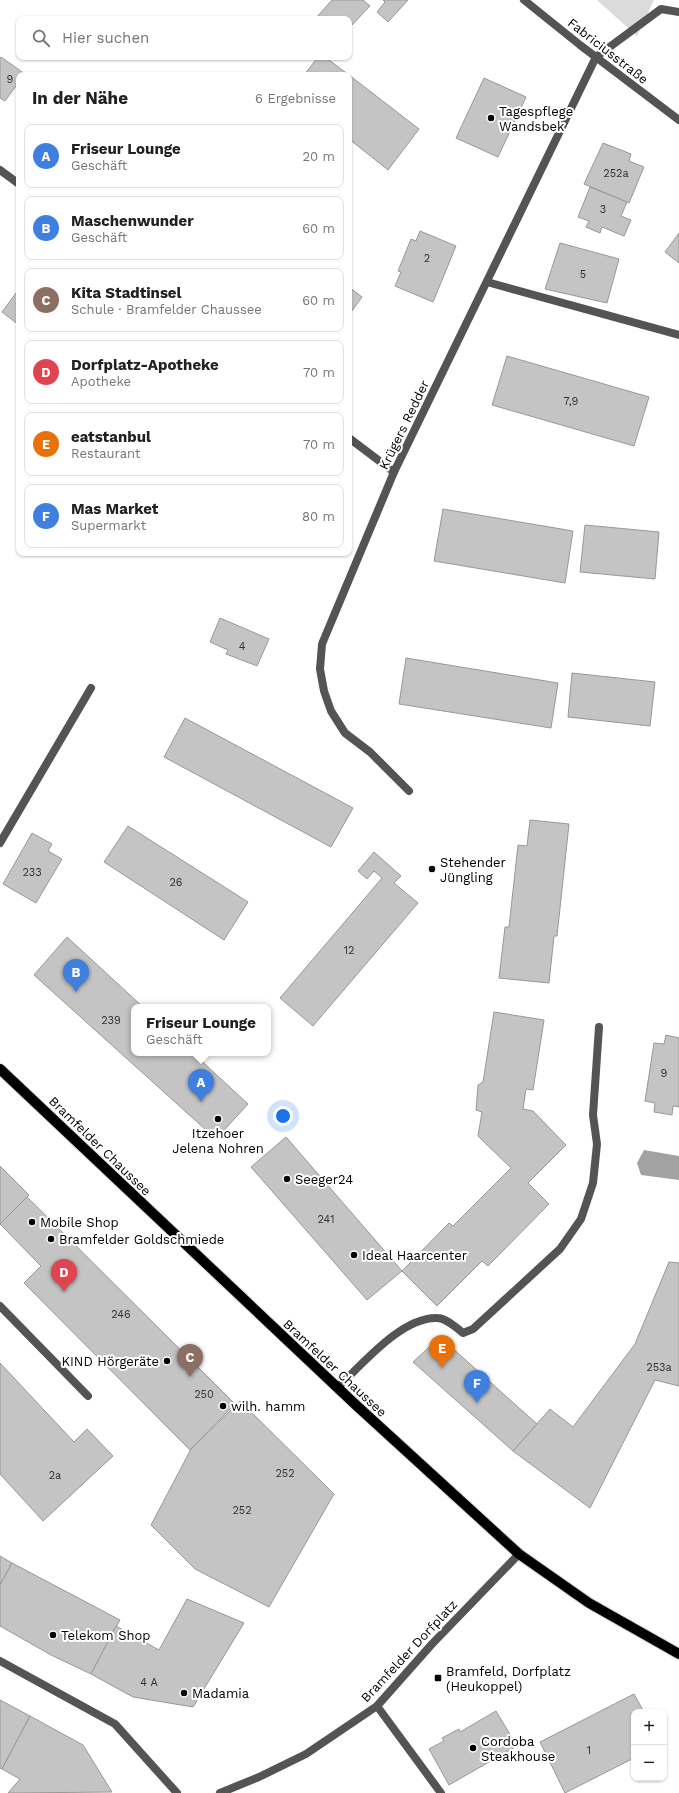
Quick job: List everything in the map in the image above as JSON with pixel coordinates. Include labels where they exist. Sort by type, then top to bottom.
[{"type":"main road","name":"Bramfelder Chaussee","points":[[0,1069],[337,1388],[519,1554],[589,1603],[679,1654]]},
{"type":"street","name":"Fabriciusstraße","points":[[524,0],[679,120]]},
{"type":"street","points":[[596,57],[661,9],[679,12]]},
{"type":"street","name":"Krügers Redder","points":[[409,791],[370,752],[345,733],[331,711],[324,691],[320,669],[322,644],[394,472],[596,57]]},
{"type":"street","points":[[0,170],[16,182]]},
{"type":"street","points":[[487,282],[679,335]]},
{"type":"street","points":[[352,440],[394,472]]},
{"type":"street","points":[[0,843],[91,688]]},
{"type":"street","points":[[337,1388],[393,1336],[417,1322],[438,1318],[454,1326],[463,1333],[473,1329],[560,1249],[581,1219],[593,1183],[598,1144],[593,1115],[599,1027]]},
{"type":"street","points":[[0,1306],[88,1396]]},
{"type":"street","name":"Bramfelder Dorfplatz","points":[[220,1793],[259,1777],[306,1754],[378,1706],[432,1644],[519,1554]]},
{"type":"street","points":[[0,1661],[115,1724],[177,1793]]},
{"type":"street","points":[[378,1706],[441,1793]]},
{"type":"shaded area","points":[[597,0],[654,0],[637,36]]},
{"type":"shaded area","points":[[644,1150],[679,1156],[679,1180],[641,1175],[637,1163]]},
{"type":"building","points":[[332,0],[363,0],[370,6],[352,25],[352,16],[318,16]]},
{"type":"building","points":[[383,0],[408,0],[388,22],[377,12],[385,2]]},
{"type":"building","points":[[1,57],[22,72],[16,72],[16,86],[5,101],[0,98]]},
{"type":"building","points":[[316,60],[329,60],[345,72],[306,72]]},
{"type":"building","points":[[352,77],[419,129],[388,170],[352,141]]},
{"type":"building","name":"Tagespflege Wandsbek","points":[[484,78],[526,97],[498,157],[456,138]]},
{"type":"building","points":[[603,143],[631,154],[629,161],[644,167],[629,203],[584,184]]},
{"type":"building","points":[[590,187],[627,202],[621,216],[631,220],[624,236],[602,227],[600,233],[586,227],[589,221],[578,217]]},
{"type":"building","points":[[420,231],[456,246],[433,302],[395,286],[401,272],[398,271],[411,239],[416,241]]},
{"type":"building","points":[[679,233],[679,263],[665,252]]},
{"type":"building","points":[[560,243],[619,259],[607,303],[545,289]]},
{"type":"building","points":[[352,289],[362,297],[352,311]]},
{"type":"building","points":[[16,293],[16,323],[2,312]]},
{"type":"building","points":[[507,356],[649,397],[634,446],[492,405]]},
{"type":"building","points":[[443,509],[573,531],[565,583],[434,561]]},
{"type":"building","points":[[585,525],[659,532],[655,579],[580,572]]},
{"type":"building","points":[[220,618],[269,639],[257,666],[226,654],[228,650],[210,642]]},
{"type":"building","points":[[406,658],[558,683],[551,728],[399,704]]},
{"type":"building","points":[[572,673],[655,682],[650,726],[568,717]]},
{"type":"building","points":[[185,718],[353,808],[331,847],[164,757]]},
{"type":"building","points":[[530,820],[569,824],[557,936],[554,936],[549,983],[499,978],[505,927],[509,927],[518,845],[527,846]]},
{"type":"building","points":[[128,826],[248,902],[224,940],[104,862]]},
{"type":"building","points":[[32,833],[52,844],[48,851],[62,859],[36,903],[3,884]]},
{"type":"building","points":[[374,852],[401,876],[394,883],[418,903],[313,1026],[280,998],[382,878],[374,871],[367,879],[358,871]]},
{"type":"building","points":[[67,937],[140,1004],[131,1004],[131,1056],[196,1056],[248,1104],[216,1139],[34,975]]},
{"type":"building","points":[[494,1012],[544,1020],[533,1090],[526,1089],[523,1109],[533,1111],[566,1145],[528,1183],[549,1204],[488,1266],[482,1261],[437,1306],[402,1271],[449,1223],[453,1226],[511,1168],[478,1136],[482,1112],[476,1110],[478,1085],[483,1082]]},
{"type":"building","points":[[666,1035],[679,1038],[679,1107],[673,1106],[672,1115],[654,1112],[655,1103],[645,1101],[654,1043],[664,1044]]},
{"type":"building","points":[[286,1137],[402,1271],[367,1300],[251,1167]]},
{"type":"building","points":[[0,1166],[29,1195],[0,1224]]},
{"type":"building","points":[[27,1197],[235,1404],[190,1450],[24,1283],[41,1266],[0,1224]]},
{"type":"building","points":[[669,1262],[679,1263],[679,1386],[655,1380],[590,1508],[513,1451],[550,1409],[573,1427],[635,1344]]},
{"type":"building","points":[[440,1337],[537,1424],[513,1451],[413,1362]]},
{"type":"building","points":[[0,1363],[74,1442],[87,1429],[113,1456],[43,1521],[0,1474]]},
{"type":"building","points":[[240,1401],[334,1494],[269,1607],[195,1569],[151,1525],[191,1449]]},
{"type":"building","points":[[0,1556],[12,1563],[0,1585]]},
{"type":"building","points":[[12,1563],[120,1620],[91,1674],[51,1655],[0,1626],[0,1585]]},
{"type":"building","points":[[187,1599],[244,1623],[193,1707],[133,1697],[91,1674],[116,1626],[159,1650]]},
{"type":"building","points":[[634,1694],[642,1709],[631,1709],[631,1760],[565,1793],[540,1742]]},
{"type":"building","points":[[0,1700],[30,1716],[2,1769],[0,1768]]},
{"type":"building","name":"Cordoba Steakhouse","points":[[496,1711],[517,1746],[449,1785],[429,1749],[444,1741],[442,1738],[459,1729],[460,1732]]},
{"type":"building","points":[[30,1716],[83,1745],[112,1792],[8,1793],[20,1779],[2,1769]]},
{"type":"place","name":"Tagespflege Wandsbek","points":[[491,118]]},
{"type":"place","name":"Stehender Jüngling","points":[[432,869]]},
{"type":"place","name":"Maschenwunder","points":[[76,992]]},
{"type":"place","name":"Friseur Lounge","points":[[201,1102]]},
{"type":"place","name":"Itzehoer Jelena Nohren","points":[[218,1119]]},
{"type":"place","name":"Seeger24","points":[[287,1179]]},
{"type":"place","name":"Mobile Shop","points":[[32,1222]]},
{"type":"place","name":"Bramfelder Goldschmiede","points":[[51,1239]]},
{"type":"place","name":"Ideal Haarcenter","points":[[354,1255]]},
{"type":"place","name":"Dorfplatz-Apotheke","points":[[64,1292]]},
{"type":"place","name":"KIND Hörgeräte","points":[[167,1361]]},
{"type":"place","name":"eatstanbul","points":[[442,1368]]},
{"type":"place","name":"Kita Stadtinsel","points":[[190,1377]]},
{"type":"place","name":"Mas Market","points":[[477,1403]]},
{"type":"place","name":"wilh. hamm","points":[[223,1406]]},
{"type":"place","name":"Telekom Shop","points":[[53,1635]]},
{"type":"place","name":"Bramfeld, Dorfplatz (Heukoppel)","points":[[438,1678]]},
{"type":"place","name":"Madamia","points":[[184,1693]]},
{"type":"place","name":"Cordoba Steakhouse","points":[[473,1748]]}]
